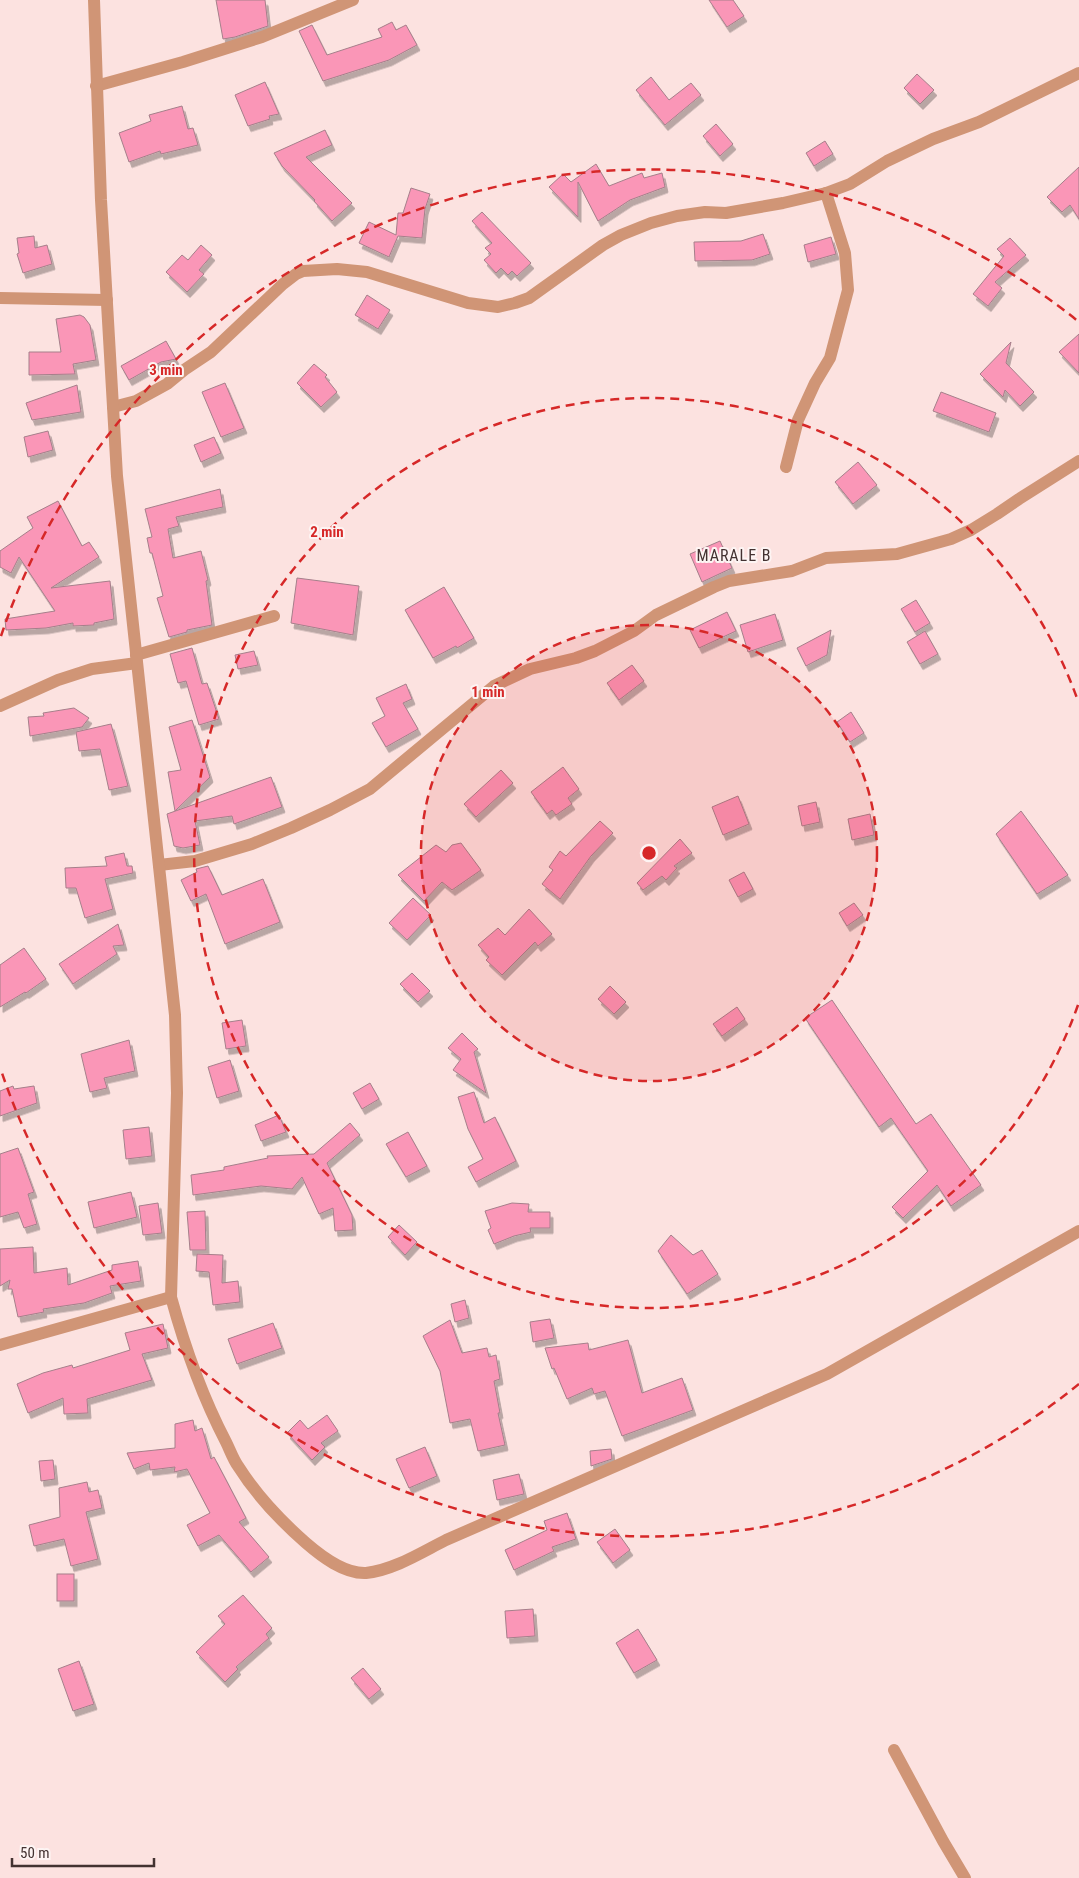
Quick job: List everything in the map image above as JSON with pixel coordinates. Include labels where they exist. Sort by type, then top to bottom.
[{"type":"street","points":[[94,0],[96,86],[117,476],[175,1015],[177,1052],[172,1297],[180,1329],[202,1390],[238,1466],[273,1509],[312,1548],[341,1567],[366,1573],[402,1561],[455,1536],[827,1374],[1079,1231]]},
{"type":"street","points":[[96,86],[183,62],[262,37],[353,0]]},
{"type":"street","points":[[113,407],[136,401],[167,384],[211,352],[283,284],[303,271],[337,269],[367,272],[468,303],[498,307],[529,298],[603,245],[621,235],[651,223],[678,216],[705,212],[726,213],[826,193],[850,184],[888,161],[933,139],[979,122],[1079,73]]},
{"type":"street","points":[[786,467],[798,420],[815,383],[830,358],[848,290],[843,245],[826,193]]},
{"type":"street","points":[[0,298],[107,300]]},
{"type":"street","points":[[159,865],[195,861],[252,844],[330,810],[370,789],[494,686],[530,669],[576,658],[595,651],[634,631],[656,615],[696,595],[729,581],[792,571],[826,558],[897,554],[951,539],[971,530],[1018,498],[1079,461]]},
{"type":"street","points":[[0,706],[31,694],[58,680],[137,659],[274,616]]},
{"type":"street","points":[[0,1346],[172,1297]]},
{"type":"street","points":[[894,1750],[943,1842],[965,1878]]},
{"type":"building","points":[[216,0],[265,0],[268,26],[223,39]]},
{"type":"building","points":[[709,0],[733,0],[744,16],[727,27]]},
{"type":"building","points":[[392,22],[396,30],[406,25],[417,45],[389,60],[323,81],[299,31],[312,25],[327,55],[382,37],[378,29]]},
{"type":"building","points":[[917,74],[934,90],[920,104],[904,88]]},
{"type":"building","points":[[651,77],[669,100],[691,83],[701,95],[665,125],[636,90]]},
{"type":"building","points":[[265,82],[279,114],[269,116],[270,119],[248,126],[235,95]]},
{"type":"building","points":[[182,106],[188,129],[193,128],[198,145],[161,154],[160,151],[129,162],[119,133],[151,121],[149,115]]},
{"type":"building","points":[[716,124],[733,144],[720,156],[703,136]]},
{"type":"building","points":[[325,130],[332,145],[306,157],[352,203],[332,221],[315,200],[282,166],[274,153]]},
{"type":"building","points":[[825,141],[833,154],[814,166],[806,153]]},
{"type":"building","points":[[596,164],[609,186],[642,173],[644,178],[662,173],[665,187],[630,200],[598,221],[578,182],[578,217],[549,187],[563,174],[571,182]]},
{"type":"building","points":[[1079,167],[1079,219],[1070,205],[1062,212],[1047,197]]},
{"type":"building","points":[[411,188],[430,194],[425,209],[422,238],[398,236],[389,257],[359,243],[369,222],[396,235],[398,213],[403,213]]},
{"type":"building","points":[[482,212],[531,263],[517,276],[512,271],[508,275],[501,268],[496,273],[484,260],[491,254],[485,248],[492,243],[472,221]]},
{"type":"building","points":[[763,234],[770,254],[752,260],[695,261],[694,242],[741,241]]},
{"type":"building","points":[[34,236],[35,248],[47,245],[52,264],[23,273],[17,254],[19,253],[17,238]]},
{"type":"building","points":[[831,237],[836,254],[808,262],[804,245]]},
{"type":"building","points":[[1010,238],[1026,255],[995,282],[1002,288],[988,306],[973,294],[1004,256],[997,249]]},
{"type":"building","points":[[201,245],[212,255],[199,270],[204,274],[187,292],[166,272],[182,255],[188,260]]},
{"type":"building","points":[[367,295],[390,310],[378,329],[355,315]]},
{"type":"building","points":[[80,315],[90,325],[96,360],[73,364],[75,374],[29,375],[29,352],[61,352],[56,319]]},
{"type":"building","points":[[1079,334],[1079,373],[1059,352]]},
{"type":"building","points":[[166,341],[176,359],[161,362],[129,380],[121,366]]},
{"type":"building","points":[[1011,342],[1006,363],[1034,392],[1020,406],[1005,390],[1003,397],[980,374]]},
{"type":"building","points":[[314,364],[327,375],[325,377],[337,392],[321,407],[297,383]]},
{"type":"building","points":[[225,383],[244,428],[221,437],[202,392]]},
{"type":"building","points":[[77,385],[81,412],[32,420],[26,403]]},
{"type":"building","points":[[941,392],[996,413],[989,432],[933,411]]},
{"type":"building","points":[[48,431],[53,450],[28,457],[24,437]]},
{"type":"building","points":[[214,437],[221,453],[201,462],[194,445]]},
{"type":"building","points":[[858,462],[877,485],[853,504],[835,482]]},
{"type":"building","points":[[220,489],[223,507],[176,517],[179,526],[168,529],[173,558],[201,551],[208,580],[206,581],[212,625],[187,630],[187,632],[169,637],[157,598],[163,596],[152,553],[150,553],[147,538],[152,537],[145,509]]},
{"type":"building","points":[[58,501],[82,546],[89,542],[99,557],[51,588],[110,581],[114,619],[94,623],[94,625],[73,626],[73,623],[46,628],[6,630],[5,619],[55,611],[19,557],[11,573],[0,567],[0,551],[33,528],[27,517]]},
{"type":"building","points":[[720,541],[732,568],[702,582],[690,554]]},
{"type":"building","points":[[297,578],[359,586],[353,635],[291,623]]},
{"type":"building","points":[[444,587],[474,638],[457,648],[456,646],[433,658],[405,610]]},
{"type":"building","points":[[916,600],[930,623],[915,632],[901,609]]},
{"type":"building","points":[[727,612],[736,631],[699,648],[690,630]]},
{"type":"building","points":[[775,614],[783,640],[748,652],[740,625]]},
{"type":"building","points":[[831,630],[827,655],[806,666],[797,648]]},
{"type":"building","points":[[925,631],[938,654],[920,664],[907,642]]},
{"type":"building","points":[[192,648],[202,684],[207,683],[219,719],[199,725],[186,681],[178,683],[170,654]]},
{"type":"building","points":[[254,651],[258,665],[238,669],[235,655]]},
{"type":"building","points":[[632,665],[644,681],[619,700],[607,683]]},
{"type":"building","points":[[406,684],[412,699],[403,703],[418,729],[386,747],[372,723],[385,716],[376,698]]},
{"type":"building","points":[[74,708],[89,718],[82,727],[30,736],[28,717],[44,716],[43,713]]},
{"type":"building","points":[[851,712],[864,733],[850,742],[837,722]]},
{"type":"building","points":[[192,720],[210,777],[175,811],[168,772],[181,770],[169,727]]},
{"type":"building","points":[[111,724],[128,786],[109,790],[100,749],[79,751],[76,732]]},
{"type":"building","points":[[563,767],[579,789],[568,798],[572,804],[556,815],[552,810],[547,814],[531,792]]},
{"type":"building","points":[[501,770],[513,783],[476,817],[464,804]]},
{"type":"building","points":[[271,777],[282,807],[234,824],[232,816],[195,821],[200,845],[183,848],[174,846],[167,814]]},
{"type":"building","points":[[738,796],[749,824],[723,835],[712,807]]},
{"type":"building","points":[[816,802],[820,822],[802,826],[798,806]]},
{"type":"building","points":[[1021,811],[1068,875],[1037,894],[996,834]]},
{"type":"building","points":[[870,814],[874,835],[852,840],[848,819]]},
{"type":"building","points":[[600,821],[613,833],[591,856],[560,899],[542,884],[553,870],[549,867],[560,851],[566,856]]},
{"type":"building","points":[[680,839],[692,853],[674,866],[677,868],[666,880],[662,876],[643,890],[637,883]]},
{"type":"building","points":[[461,843],[481,870],[452,890],[442,882],[424,901],[398,875],[436,845],[446,852],[452,845]]},
{"type":"building","points":[[124,853],[127,866],[132,866],[133,873],[105,879],[113,909],[85,918],[76,888],[66,888],[65,868],[107,866],[105,857]]},
{"type":"building","points":[[208,866],[222,895],[263,879],[280,922],[225,944],[206,894],[191,901],[181,880],[197,872],[196,869]]},
{"type":"building","points":[[744,872],[753,889],[738,897],[729,880]]},
{"type":"building","points":[[413,898],[431,915],[407,940],[389,923]]},
{"type":"building","points":[[854,903],[863,915],[847,926],[839,913]]},
{"type":"building","points":[[529,909],[552,934],[538,946],[535,942],[502,975],[486,960],[489,957],[478,945],[498,928],[505,935]]},
{"type":"building","points":[[118,924],[124,945],[113,946],[117,954],[73,984],[59,964]]},
{"type":"building","points":[[24,948],[46,979],[26,993],[0,1007],[0,965]]},
{"type":"building","points":[[412,973],[430,991],[418,1002],[400,984]]},
{"type":"building","points":[[610,986],[626,1002],[614,1014],[598,999]]},
{"type":"building","points":[[832,1000],[916,1124],[931,1114],[981,1185],[951,1206],[937,1185],[903,1218],[892,1207],[928,1171],[891,1118],[879,1127],[805,1018]]},
{"type":"building","points":[[737,1007],[745,1019],[722,1036],[713,1024]]},
{"type":"building","points":[[242,1020],[246,1046],[226,1049],[222,1023]]},
{"type":"building","points":[[462,1033],[478,1049],[474,1052],[486,1093],[453,1070],[461,1059],[448,1048]]},
{"type":"building","points":[[129,1040],[135,1071],[104,1078],[107,1088],[90,1092],[81,1054]]},
{"type":"building","points":[[230,1060],[239,1091],[217,1098],[208,1067]]},
{"type":"building","points":[[370,1083],[379,1099],[362,1109],[353,1093]]},
{"type":"building","points":[[13,1086],[14,1089],[34,1086],[37,1103],[0,1116],[0,1091]]},
{"type":"building","points":[[474,1092],[484,1123],[495,1117],[516,1161],[476,1182],[468,1167],[483,1159],[468,1129],[458,1097]]},
{"type":"building","points":[[279,1115],[286,1132],[261,1141],[255,1125]]},
{"type":"building","points":[[350,1123],[360,1135],[327,1163],[352,1215],[353,1230],[335,1231],[333,1208],[319,1214],[302,1177],[292,1189],[261,1186],[193,1195],[191,1175],[224,1170],[224,1167],[268,1158],[267,1156],[314,1154]]},
{"type":"building","points":[[149,1127],[152,1156],[126,1159],[123,1130]]},
{"type":"building","points":[[408,1132],[427,1166],[406,1177],[386,1144]]},
{"type":"building","points":[[18,1148],[34,1192],[28,1194],[37,1224],[24,1228],[18,1212],[0,1217],[0,1154]]},
{"type":"building","points":[[131,1192],[137,1217],[94,1228],[88,1202]]},
{"type":"building","points":[[158,1203],[162,1233],[143,1235],[139,1206]]},
{"type":"building","points":[[512,1203],[529,1204],[528,1212],[550,1212],[550,1228],[530,1228],[531,1232],[494,1244],[488,1230],[491,1228],[485,1211]]},
{"type":"building","points":[[205,1211],[206,1250],[190,1250],[187,1212]]},
{"type":"building","points":[[399,1225],[417,1242],[405,1255],[388,1237]]},
{"type":"building","points":[[671,1235],[693,1255],[702,1250],[718,1274],[687,1294],[658,1251]]},
{"type":"building","points":[[33,1247],[34,1273],[67,1268],[68,1285],[112,1270],[112,1265],[138,1261],[141,1281],[110,1286],[112,1293],[84,1303],[43,1309],[44,1312],[18,1317],[12,1289],[8,1289],[10,1280],[0,1286],[0,1249]]},
{"type":"building","points":[[197,1254],[223,1255],[222,1283],[238,1281],[240,1302],[213,1305],[209,1272],[196,1271]]},
{"type":"building","points":[[465,1300],[469,1318],[455,1322],[451,1304]]},
{"type":"building","points":[[550,1319],[554,1338],[533,1342],[530,1322]]},
{"type":"building","points":[[450,1320],[462,1353],[487,1348],[489,1357],[496,1355],[500,1379],[494,1381],[505,1445],[478,1451],[470,1419],[450,1423],[440,1371],[423,1336]]},
{"type":"building","points":[[273,1323],[282,1348],[237,1364],[228,1339]]},
{"type":"building","points":[[163,1324],[168,1348],[142,1354],[152,1380],[87,1399],[88,1413],[64,1414],[63,1398],[28,1413],[17,1384],[43,1373],[72,1365],[73,1368],[130,1350],[125,1333]]},
{"type":"building","points":[[628,1340],[642,1393],[682,1378],[693,1410],[622,1436],[605,1391],[594,1394],[592,1388],[567,1399],[554,1368],[552,1369],[545,1348],[588,1343],[589,1350]]},
{"type":"building","points":[[327,1415],[338,1431],[321,1443],[325,1447],[312,1460],[287,1433],[300,1420],[308,1429]]},
{"type":"building","points":[[193,1420],[195,1431],[202,1428],[211,1459],[214,1457],[246,1518],[239,1522],[269,1557],[251,1572],[219,1535],[198,1546],[187,1525],[210,1513],[187,1469],[174,1472],[175,1467],[150,1470],[149,1463],[134,1469],[127,1453],[175,1448],[175,1424]]},
{"type":"building","points":[[425,1447],[437,1476],[409,1488],[396,1459]]},
{"type":"building","points":[[611,1449],[612,1459],[591,1466],[590,1451]]},
{"type":"building","points":[[53,1460],[55,1479],[41,1481],[39,1461]]},
{"type":"building","points":[[519,1474],[524,1494],[497,1500],[493,1480]]},
{"type":"building","points":[[87,1482],[89,1492],[98,1490],[102,1508],[86,1512],[98,1559],[71,1566],[64,1539],[34,1546],[29,1525],[60,1517],[59,1488]]},
{"type":"building","points":[[567,1513],[576,1539],[552,1547],[554,1551],[514,1570],[505,1550],[547,1530],[544,1521]]},
{"type":"building","points":[[615,1529],[630,1550],[613,1563],[597,1542]]},
{"type":"building","points":[[57,1574],[74,1574],[74,1601],[57,1601]]},
{"type":"building","points":[[243,1595],[272,1628],[266,1634],[269,1638],[236,1667],[238,1669],[225,1682],[196,1652],[225,1624],[218,1616]]},
{"type":"building","points":[[533,1609],[535,1636],[507,1638],[505,1611]]},
{"type":"building","points":[[638,1629],[657,1660],[634,1673],[616,1643]]},
{"type":"building","points":[[79,1661],[94,1704],[73,1711],[58,1669]]},
{"type":"building","points":[[363,1668],[381,1689],[369,1699],[351,1678]]},
{"type":"district","name":"MARALE B","points":[[734,555]]}]
